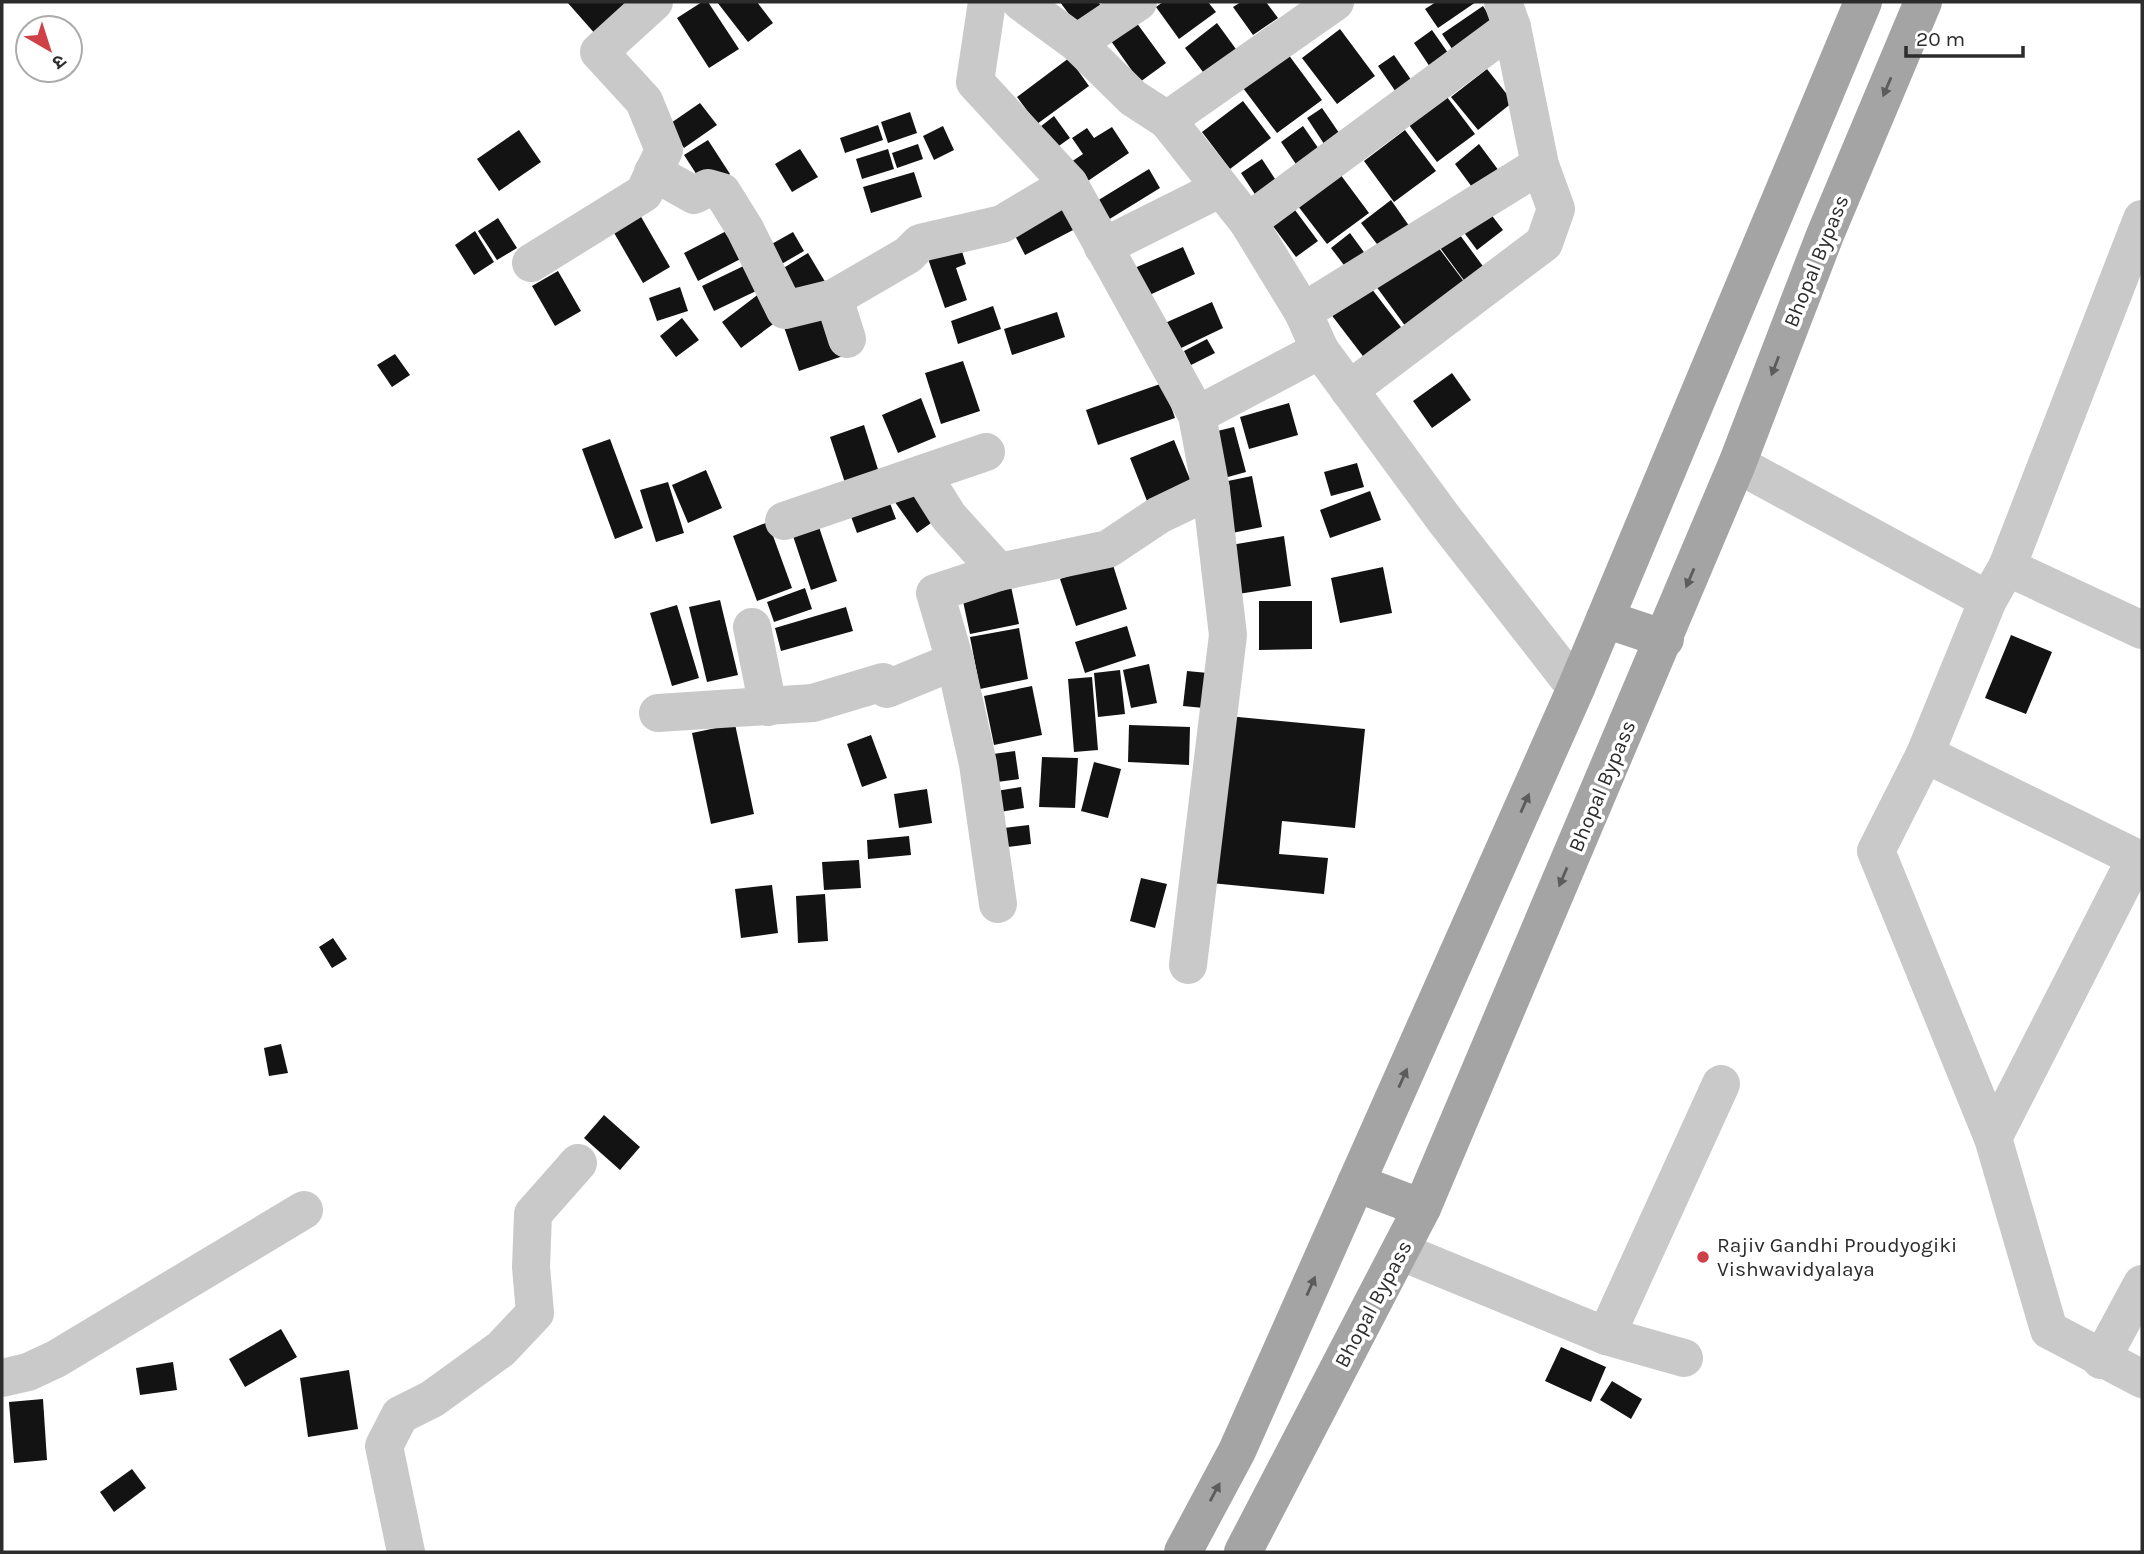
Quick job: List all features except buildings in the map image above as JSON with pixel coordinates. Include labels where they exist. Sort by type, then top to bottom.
[{"type":"main road","points":[[1183,1552],[1237,1451],[1576,688],[1863,2]]},
{"type":"main road","name":"Bhopal Bypass","points":[[1243,1552],[1402,1252],[1422,1208],[1737,464],[1825,235],[1923,2]]},
{"type":"main road","points":[[1605,619],[1664,639]]},
{"type":"main road","points":[[1356,1183],[1422,1208]]},
{"type":"street","points":[[531,263],[644,193],[664,150],[644,102],[599,52],[653,2]]},
{"type":"street","points":[[987,2],[975,82],[1069,184],[1197,415],[1211,490],[1228,635],[1188,965]]},
{"type":"street","points":[[1021,2],[1077,43],[1133,98],[1167,120],[1248,222],[1303,312],[1320,350],[1444,519],[1576,688]]},
{"type":"street","points":[[1077,43],[1138,2]]},
{"type":"street","points":[[1167,120],[1335,2]]},
{"type":"street","points":[[1248,222],[1508,14],[1540,165],[1556,209],[1544,243],[1349,390]]},
{"type":"street","points":[[1303,312],[1540,165]]},
{"type":"street","points":[[653,172],[694,195],[708,188],[722,192],[745,229],[785,310],[834,298],[908,255],[920,243],[1002,224],[1069,184]]},
{"type":"street","points":[[1103,247],[1221,188]]},
{"type":"street","points":[[2142,219],[2007,567],[1988,600],[1925,754],[1876,851],[1993,1138],[2049,1331],[2142,1379]]},
{"type":"street","points":[[834,298],[847,339]]},
{"type":"street","points":[[1197,415],[1320,350]]},
{"type":"street","points":[[784,521],[986,452]]},
{"type":"street","points":[[1737,464],[1988,600]]},
{"type":"street","points":[[922,474],[949,517],[999,572]]},
{"type":"street","points":[[998,904],[978,764],[955,661],[935,593],[999,572],[1108,549],[1158,515],[1211,490]]},
{"type":"street","points":[[2007,567],[2142,630]]},
{"type":"street","points":[[752,628],[768,707]]},
{"type":"street","points":[[659,713],[813,703],[883,682],[887,689],[955,661]]},
{"type":"street","points":[[1925,754],[2139,859],[1993,1138]]},
{"type":"street","points":[[1606,1336],[1721,1084]]},
{"type":"street","points":[[406,1552],[383,1446],[400,1415],[432,1398],[501,1349],[535,1313],[531,1267],[533,1214],[578,1163]]},
{"type":"street","points":[[2,1378],[29,1372],[56,1359],[304,1210]]},
{"type":"street","points":[[1402,1252],[1606,1336],[1684,1358]]},
{"type":"street","points":[[2101,1360],[2142,1284]]},
{"type":"place","name":"Rajiv Gandhi Proudyogiki Vishwavidyalaya","points":[[1703,1257]]}]
